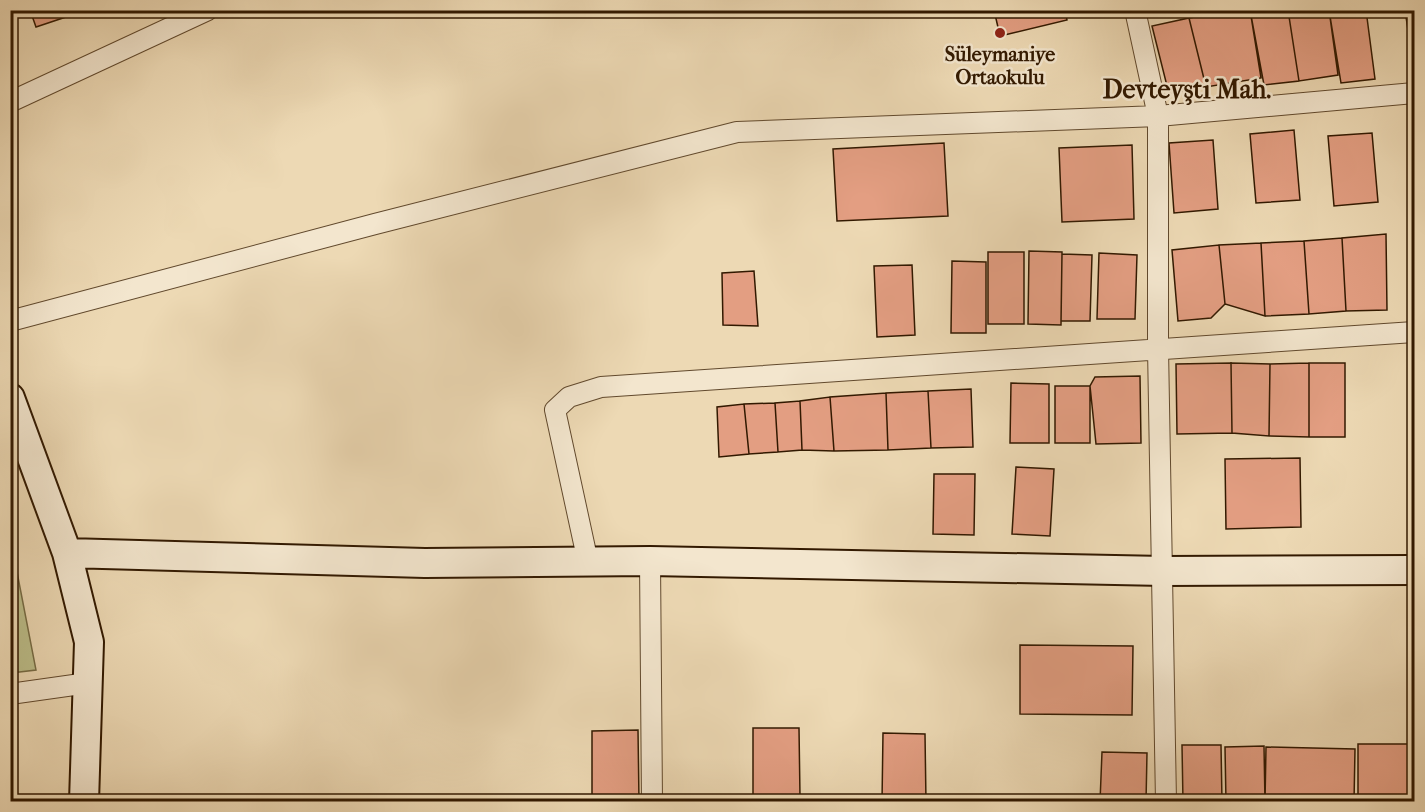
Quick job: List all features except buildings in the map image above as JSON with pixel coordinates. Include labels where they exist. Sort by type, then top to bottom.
[{"type":"street","points":[[10,102],[208,10]]},
{"type":"street","points":[[1135,10],[1158,116],[1158,348],[1164,571],[1166,801]]},
{"type":"street","points":[[10,321],[375,224],[737,132],[1158,116],[1414,93]]},
{"type":"street","points":[[588,562],[555,410],[569,397],[601,387],[1414,332]]},
{"type":"street","points":[[10,398],[67,553],[89,642],[84,801]]},
{"type":"street","points":[[67,553],[424,563],[650,561],[1164,571],[1414,570]]},
{"type":"street","points":[[650,561],[652,801]]},
{"type":"street","points":[[10,694],[88,683]]},
{"type":"green space","points":[[11,541],[36,670],[10,673]]},
{"type":"place","name":"Süleymaniye Ortaokulu","points":[[1000,33]]},
{"type":"district","name":"Devteyşti Mah.","points":[[1187,89]]}]
